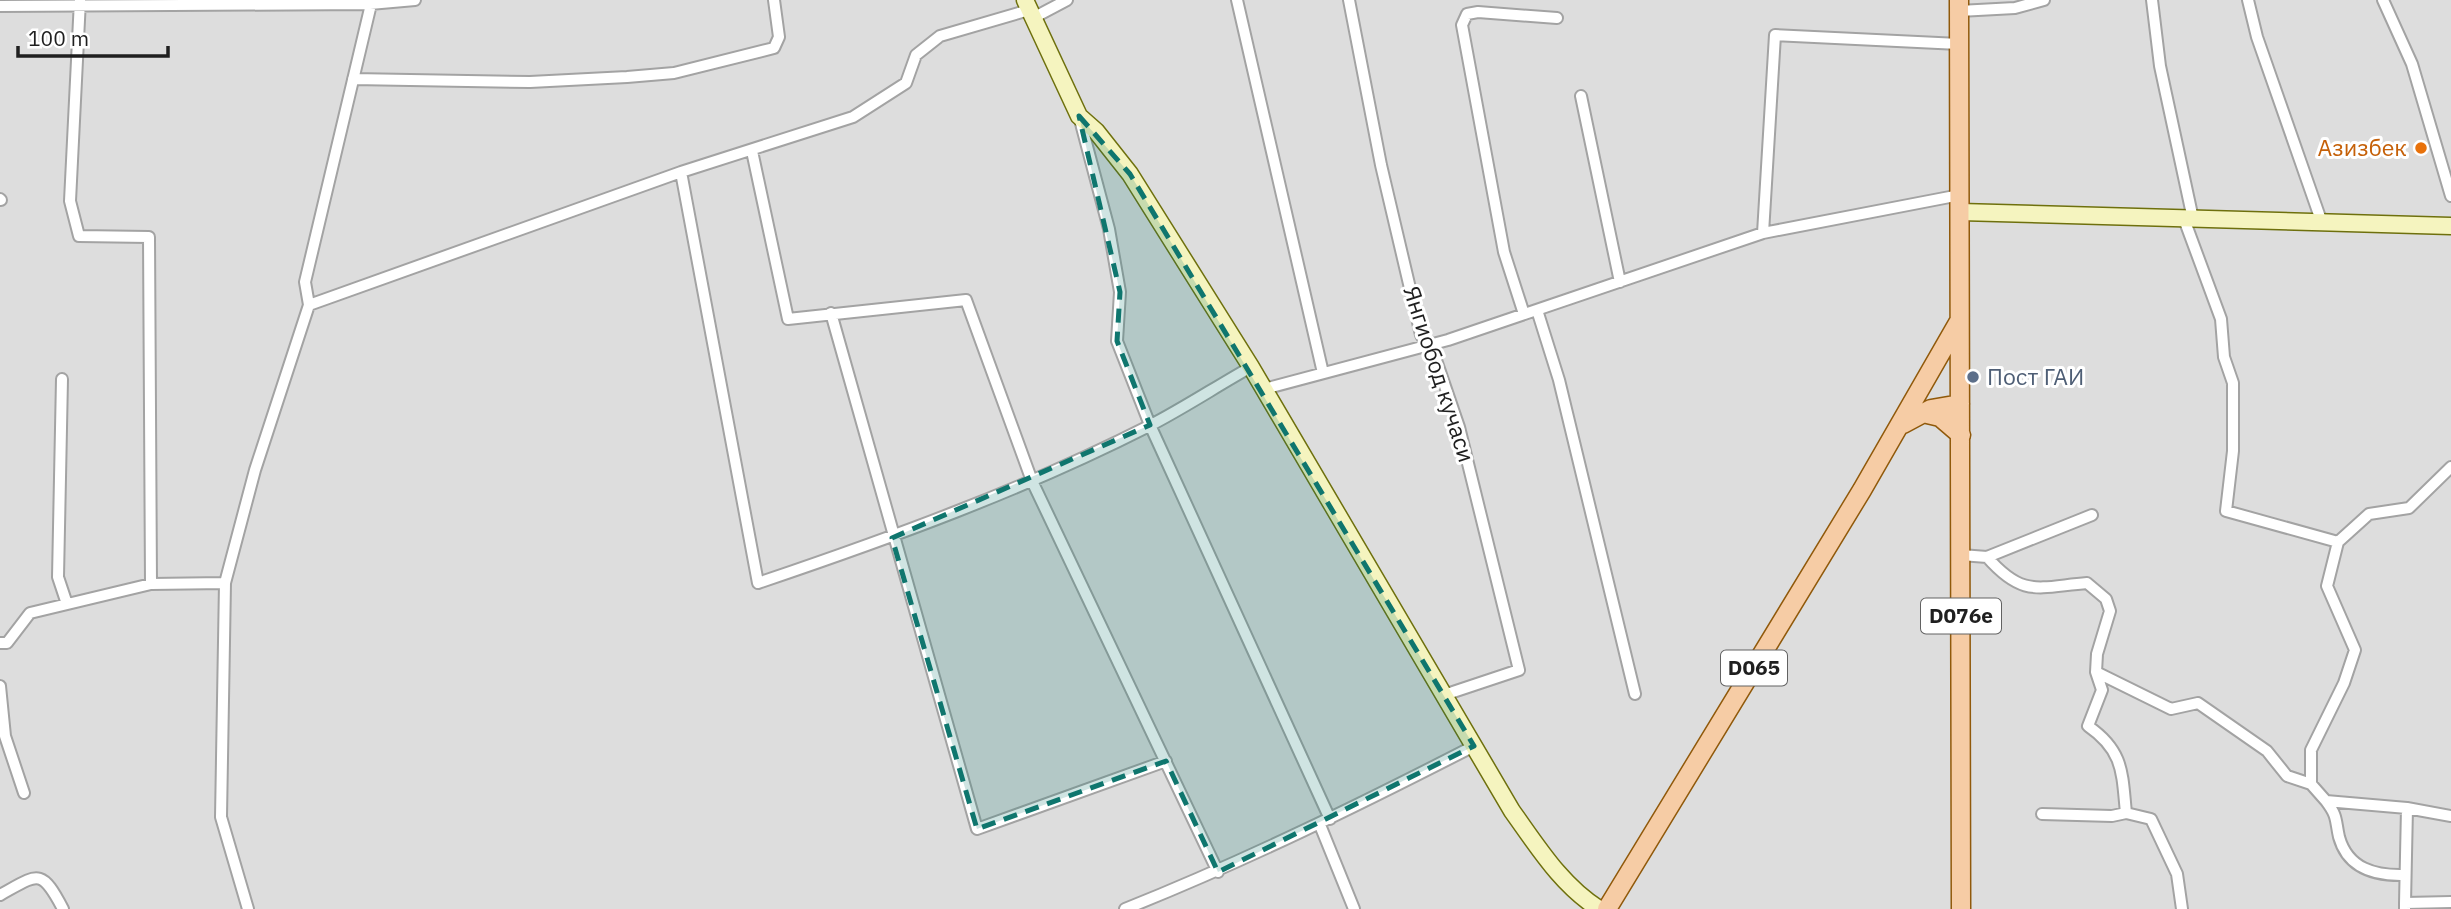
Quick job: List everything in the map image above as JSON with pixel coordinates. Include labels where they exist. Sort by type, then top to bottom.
[{"type":"main road","name":"D076e","points":[[1959,5],[1961,909]]},
{"type":"main road","name":"D065","points":[[1607,909],[1900,426],[1958,323]]},
{"type":"main road","name":"D065","points":[[1900,426],[1941,406],[1960,404]]},
{"type":"main road","points":[[1923,413],[1940,417],[1961,435]]},
{"type":"street","points":[[0,6],[80,2],[415,0]]},
{"type":"street","points":[[353,79],[530,82],[674,74],[774,48],[779,37],[774,0]]},
{"type":"street","points":[[309,305],[681,172],[853,117],[906,83],[916,55],[940,36],[1067,0]]},
{"type":"street","points":[[1237,0],[1322,373]]},
{"type":"street","name":"Янгиобод кучаси","points":[[1349,0],[1381,165],[1421,335],[1429,345],[1459,427],[1519,670],[1444,695]]},
{"type":"street","points":[[1959,5],[2015,8],[2044,0]]},
{"type":"street","points":[[2152,0],[2160,66],[2189,219],[2221,319],[2224,357],[2233,383],[2233,451],[2226,511],[2339,541]]},
{"type":"street","points":[[2248,0],[2257,37],[2322,223]]},
{"type":"street","points":[[2384,0],[2413,64],[2451,196]]},
{"type":"street","points":[[80,2],[71,201],[79,236],[149,237],[151,584]]},
{"type":"street","points":[[248,909],[221,817],[225,583],[255,470],[309,305],[305,282],[371,2]]},
{"type":"street","points":[[1029,9],[1079,116],[1109,229],[1120,292],[1117,341],[1150,425],[1325,822],[1353,909]]},
{"type":"street","points":[[1524,314],[1504,252],[1462,25],[1467,14],[1478,12],[1557,18]]},
{"type":"street","points":[[1763,233],[1775,35],[1959,44]]},
{"type":"street","points":[[1581,96],[1620,282]]},
{"type":"street","points":[[1079,116],[1096,131],[1130,174],[1251,367],[1512,811],[1554,870],[1584,900],[1599,909]]},
{"type":"street","points":[[752,151],[788,318],[966,300],[1032,481],[1218,872]]},
{"type":"street","points":[[681,172],[758,583],[892,538],[1032,481],[1150,425],[1251,367]]},
{"type":"street","points":[[1264,389],[1429,345],[1763,233],[1960,204],[2189,219],[2451,226]]},
{"type":"street","points":[[1537,310],[1559,380],[1635,694]]},
{"type":"street","points":[[831,313],[892,538],[977,830],[1166,761]]},
{"type":"street","points":[[62,379],[58,577],[67,604]]},
{"type":"street","points":[[2311,784],[2311,750],[2344,683],[2355,650],[2327,586],[2339,541],[2369,514],[2409,508],[2451,467]]},
{"type":"street","points":[[1961,555],[1987,557],[2092,515]]},
{"type":"street","points":[[1987,557],[2004,576],[2024,588],[2087,583],[2106,599],[2110,611],[2097,654],[2096,672],[2102,690],[2088,726],[2104,737],[2120,760],[2126,813]]},
{"type":"street","points":[[0,643],[7,643],[30,613],[151,584],[225,583]]},
{"type":"street","points":[[2096,672],[2171,709],[2199,703],[2267,751],[2287,776],[2311,784],[2337,816],[2343,848],[2351,861],[2382,876],[2405,876]]},
{"type":"street","points":[[0,686],[3,736],[24,793]]},
{"type":"street","points":[[1125,909],[1218,872],[1325,822],[1474,746]]},
{"type":"street","points":[[2326,801],[2407,808],[2451,816]]},
{"type":"street","points":[[2407,808],[2405,906],[2451,902]]},
{"type":"street","points":[[2042,814],[2112,816],[2126,813],[2151,819],[2177,874],[2182,909]]},
{"type":"street","points":[[0,895],[31,878],[40,877],[50,884],[63,909]]},
{"type":"highlighted area","points":[[1079,116],[1130,174],[1474,746],[1218,872],[1166,761],[977,829],[892,538],[1150,425],[1117,341],[1120,292]]},
{"type":"shaded area","points":[[0,0],[2451,0],[2451,909],[0,909]]},
{"type":"place","name":"Азизбек","points":[[2421,148]]},
{"type":"place","name":"Пост ГАИ","points":[[1973,377]]}]
